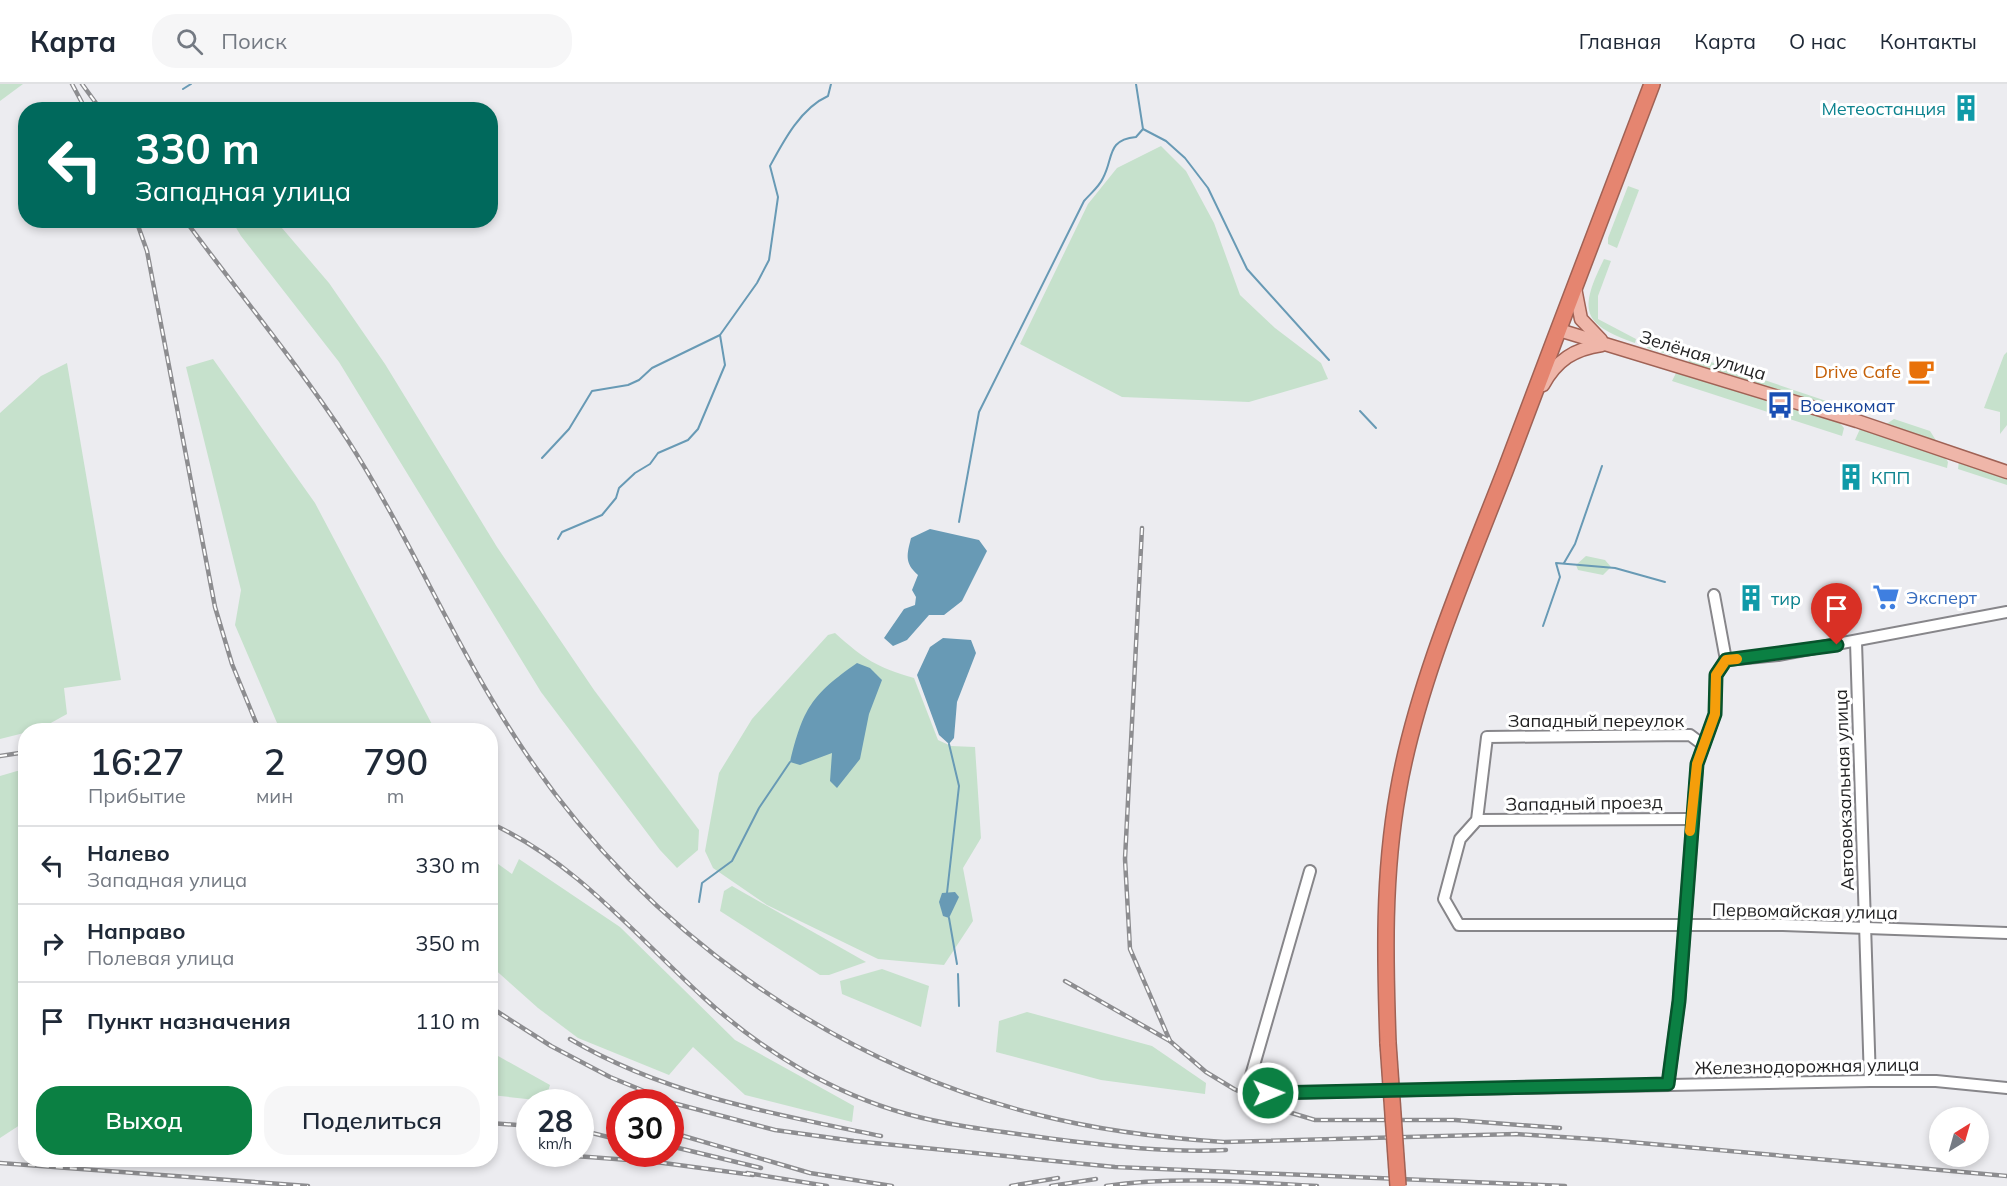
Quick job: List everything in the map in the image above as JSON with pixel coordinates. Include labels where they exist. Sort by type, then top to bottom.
[{"type":"highway","points":[[1398,1186],[1388,1043],[1384,938],[1388,860],[1398,789],[1414,724],[1438,651],[1652,84]]},
{"type":"main road","points":[[1575,287],[1581,320],[1606,344]]},
{"type":"main road","name":"Зелёная улица","points":[[1559,330],[1857,421],[2007,472]]},
{"type":"main road","points":[[1528,410],[1558,362],[1577,350],[1606,344]]},
{"type":"street","points":[[1668,1084],[1685,925],[1691,819],[1697,764],[1702,744],[1715,714],[1716,675],[1726,660],[1714,595]]},
{"type":"street","points":[[1726,660],[1778,655],[1856,642],[2007,612]]},
{"type":"street","name":"Автовокзальная улица","points":[[1856,642],[1870,1081]]},
{"type":"street","name":"Западный переулок","points":[[1477,820],[1486,737],[1690,735],[1702,744]]},
{"type":"street","name":"Западный проезд","points":[[1477,820],[1691,819]]},
{"type":"street","name":"Первомайская улица","points":[[1477,820],[1460,839],[1444,899],[1459,925],[1866,927],[2007,933]]},
{"type":"street","name":"Железнодорожная улица","points":[[1310,871],[1248,1086],[1268,1093],[1870,1081],[1936,1081],[2007,1088]]},
{"type":"green space","points":[[0,84],[23,84],[0,101]]},
{"type":"green space","points":[[1161,146],[1186,171],[1214,223],[1240,295],[1275,328],[1321,363],[1328,379],[1249,402],[1122,397],[1020,344],[1088,204],[1117,168]]},
{"type":"green space","points":[[1628,186],[1639,190],[1617,248],[1608,244],[1608,238]]},
{"type":"green space","points":[[236,228],[282,228],[329,283],[385,364],[497,547],[594,690],[699,830],[698,850],[677,868],[660,850],[541,692],[339,362]]},
{"type":"green space","points":[[1604,259],[1611,261],[1598,296],[1598,319],[1636,339],[1635,343],[1604,329],[1595,322],[1590,313],[1591,291]]},
{"type":"green space","points":[[1648,342],[1680,352],[1677,357],[1647,348]]},
{"type":"green space","points":[[2007,352],[2007,425],[2000,434],[2000,412],[1984,408]]},
{"type":"green space","points":[[1693,356],[1853,410],[1854,414],[1688,362]]},
{"type":"green space","points":[[213,359],[315,503],[431,723],[277,723],[235,625],[241,590],[186,367]]},
{"type":"green space","points":[[67,363],[121,680],[64,688],[67,714],[51,723],[18,723],[18,734],[0,739],[0,413],[41,376]]},
{"type":"green space","points":[[1677,371],[1773,399],[1772,405],[1790,411],[1792,406],[1838,421],[1844,428],[1842,436],[1672,381]]},
{"type":"green space","points":[[1894,419],[1930,431],[1937,442],[1885,425]]},
{"type":"green space","points":[[1860,429],[1944,456],[1948,462],[1947,468],[1855,440]]},
{"type":"green space","points":[[1959,461],[2007,477],[2007,485],[1958,469]]},
{"type":"green space","points":[[1586,556],[1605,560],[1611,567],[1603,575],[1578,570],[1576,565]]},
{"type":"green space","points":[[835,633],[871,661],[914,678],[938,740],[951,746],[975,747],[981,838],[963,868],[973,921],[944,965],[878,959],[767,905],[713,868],[705,851],[719,773],[752,719],[828,635]]},
{"type":"green space","points":[[18,771],[18,1126],[0,1138],[0,776]]},
{"type":"green space","points":[[519,859],[620,927],[735,1040],[854,1106],[852,1122],[745,1095],[693,1047],[669,1075],[578,1038],[538,1008],[498,972],[498,864],[512,874]]},
{"type":"green space","points":[[732,886],[866,962],[829,975],[820,975],[720,911],[724,891]]},
{"type":"green space","points":[[882,969],[929,986],[921,1027],[842,994],[840,981]]},
{"type":"green space","points":[[1027,1012],[1152,1046],[1206,1083],[1205,1094],[1101,1080],[996,1052],[999,1021]]},
{"type":"green space","points":[[498,1056],[550,1085],[549,1089],[516,1089],[516,1098],[498,1096]]},
{"type":"water","points":[[930,529],[979,540],[987,551],[962,601],[944,615],[929,615],[907,640],[893,646],[884,638],[904,609],[915,605],[916,597],[912,590],[918,575],[910,566],[908,558],[911,538]]},
{"type":"water","points":[[943,638],[971,640],[976,653],[957,702],[954,738],[949,744],[939,735],[917,675],[930,647]]},
{"type":"water","points":[[857,663],[870,668],[882,680],[869,714],[860,759],[837,788],[830,781],[832,753],[800,765],[790,762],[799,729],[811,705],[819,694]]},
{"type":"water","points":[[955,892],[959,897],[949,918],[943,916],[939,902],[942,893]]},
{"type":"waterway","points":[[183,89],[191,84]]},
{"type":"waterway","points":[[542,458],[569,429],[592,391],[628,385],[639,380],[652,368],[720,335],[757,283],[769,260],[778,197],[770,166],[801,117],[818,101],[828,96],[831,84]]},
{"type":"waterway","points":[[959,522],[979,412],[1084,201],[1103,178],[1112,151],[1120,142],[1136,137],[1143,129],[1136,84]]},
{"type":"waterway","points":[[1143,129],[1166,141],[1185,158],[1208,188],[1247,269],[1329,360]]},
{"type":"waterway","points":[[558,539],[562,532],[602,515],[616,498],[619,488],[635,473],[650,464],[658,453],[688,440],[698,429],[725,365],[720,335]]},
{"type":"waterway","points":[[1360,411],[1376,428]]},
{"type":"waterway","points":[[1564,563],[1575,544],[1602,466]]},
{"type":"waterway","points":[[1543,626],[1560,577],[1556,563],[1615,568],[1665,582]]},
{"type":"waterway","points":[[947,893],[959,786],[949,744]]},
{"type":"waterway","points":[[699,902],[702,883],[732,861],[759,808],[790,762]]},
{"type":"waterway","points":[[949,918],[957,964]]},
{"type":"waterway","points":[[958,974],[959,1006]]},
{"type":"railway","points":[[72,84],[82,102]]},
{"type":"railway","points":[[82,84],[95,102]]},
{"type":"railway","points":[[139,228],[147,251],[215,607],[232,664],[256,723]]},
{"type":"railway","points":[[191,228],[288,356],[347,439],[393,516],[500,714],[572,816],[626,875],[684,930],[747,979],[814,1023],[885,1060],[959,1091],[1058,1120],[1105,1129],[1224,1142],[1516,1134],[2007,1176]]},
{"type":"railway","points":[[1142,528],[1125,859],[1130,949],[1170,1041]]},
{"type":"railway","points":[[0,756],[18,753]]},
{"type":"railway","points":[[498,827],[550,858],[577,879],[703,997],[749,1035],[798,1068],[851,1094],[907,1114],[980,1129],[1140,1148],[1183,1151],[1226,1150]]},
{"type":"railway","points":[[1065,981],[1170,1041],[1206,1072],[1234,1089],[1275,1108],[1315,1120],[1455,1120],[1560,1128]]},
{"type":"railway","points":[[498,1012],[551,1046],[610,1077],[673,1103],[775,1130],[854,1141],[1115,1167],[1565,1186]]},
{"type":"railway","points":[[570,1039],[644,1075],[682,1088],[761,1110],[881,1136]]},
{"type":"railway","points":[[498,1124],[516,1125]]},
{"type":"railway","points":[[594,1134],[606,1136]]},
{"type":"railway","points":[[684,1136],[810,1173],[892,1186]]},
{"type":"railway","points":[[684,1149],[761,1168]]},
{"type":"railway","points":[[594,1157],[656,1162],[753,1175]]},
{"type":"railway","points":[[0,1163],[18,1164]]},
{"type":"railway","points":[[54,1167],[308,1186]]},
{"type":"railway","points":[[747,1173],[827,1186]]},
{"type":"railway","points":[[1011,1186],[1058,1178]]},
{"type":"railway","points":[[1051,1186],[1096,1179]]},
{"type":"railway","points":[[1106,1186],[1158,1181],[1317,1186]]},
{"type":"slow traffic","points":[[1690,831],[1697,764],[1702,744],[1715,714],[1716,675],[1726,660],[1737,659]]},
{"type":"place","name":"Метеостанция","points":[[1966,108]]},
{"type":"place","name":"Drive Cafe","points":[[1921,371]]},
{"type":"place","name":"Военкомат","points":[[1780,405]]},
{"type":"place","name":"КПП","points":[[1851,477]]},
{"type":"place","name":"Эксперт","points":[[1886,597]]},
{"type":"place","name":"тир","points":[[1751,598]]},
{"type":"route","points":[[1268,1093],[1668,1084],[1679,1001],[1691,819],[1697,764],[1702,744],[1715,714],[1716,675],[1726,660],[1778,655],[1837,645]]}]
